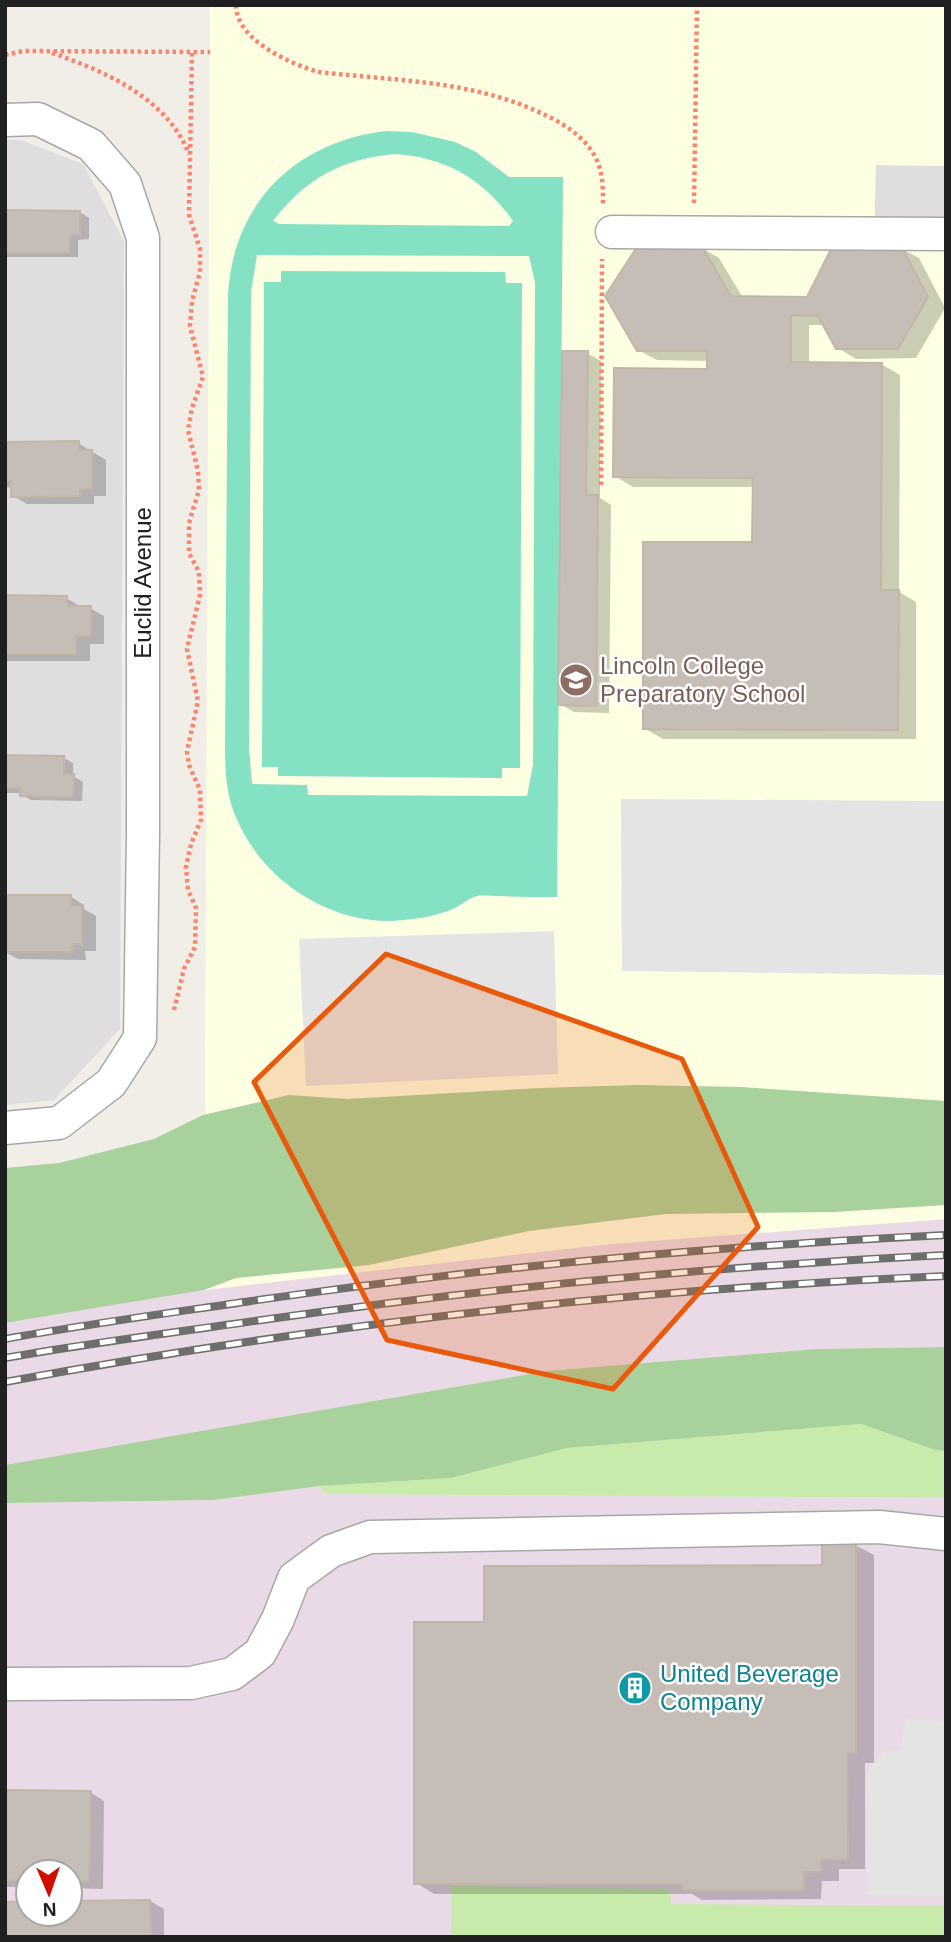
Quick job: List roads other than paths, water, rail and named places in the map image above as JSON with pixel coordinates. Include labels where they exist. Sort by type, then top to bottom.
[{"type":"street","name":"Euclid Avenue","points":[[5,120],[38,119],[90,145],[125,184],[143,238],[144,834],[140,1038],[111,1083],[59,1123],[5,1128]]},
{"type":"street","points":[[606,232],[946,234]]},
{"type":"street","points":[[5,1684],[191,1683],[232,1674],[260,1653],[278,1619],[294,1578],[331,1551],[370,1536],[879,1527],[946,1534]]},
{"type":"railway","points":[[5,1339],[337,1289],[511,1269],[771,1245],[946,1235]]},
{"type":"railway","points":[[5,1358],[262,1320],[517,1288],[774,1265],[946,1255]]},
{"type":"railway","points":[[5,1382],[239,1343],[474,1312],[710,1290],[946,1276]]},
{"type":"place","name":"Lincoln College Preparatory School","points":[[576,680]]},
{"type":"place","name":"United Beverage Company","points":[[635,1688]]}]
